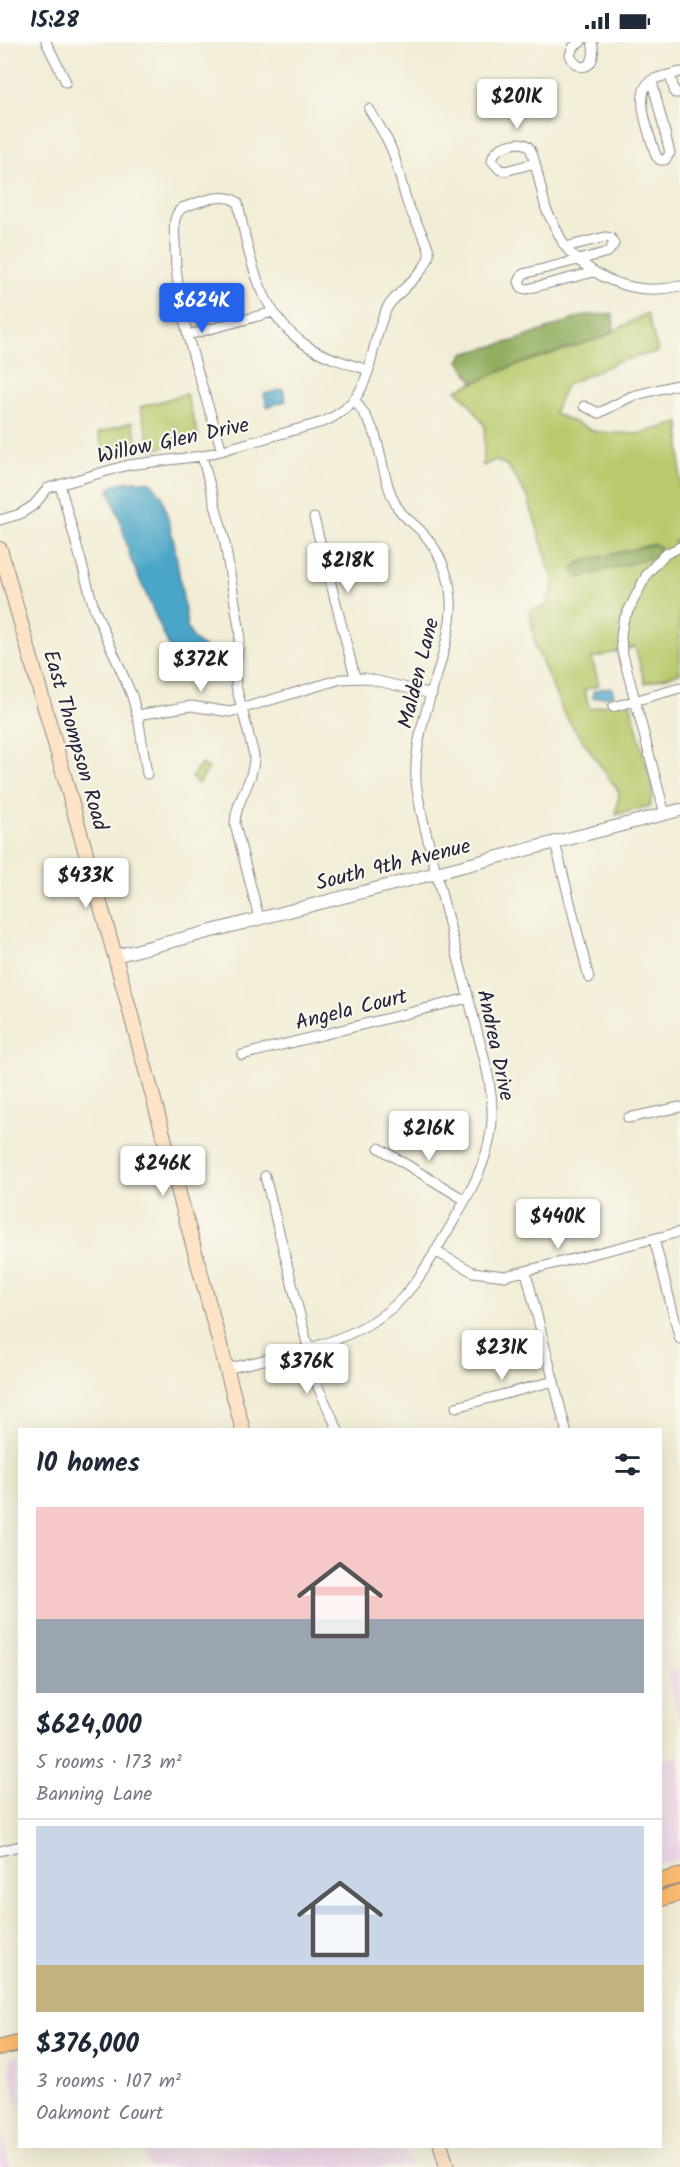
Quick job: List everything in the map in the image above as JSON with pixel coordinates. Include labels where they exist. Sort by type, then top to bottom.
[{"type":"main road","name":"East Thompson Road","points":[[0,549],[115,956],[242,1428]]},
{"type":"main road","points":[[662,1880],[680,1876]]},
{"type":"main road","points":[[662,1898],[680,1893]]},
{"type":"main road","points":[[0,2048],[18,2044]]},
{"type":"main road","points":[[442,2148],[447,2167]]},
{"type":"street","points":[[46,42],[66,82]]},
{"type":"street","points":[[581,42],[573,47],[570,55],[574,62],[582,66],[594,59],[592,42]]},
{"type":"street","points":[[652,81],[670,153],[665,160],[660,160],[656,156],[642,102],[643,90],[652,81],[680,72]]},
{"type":"street","points":[[669,75],[675,93],[680,93]]},
{"type":"street","name":"Willow Glen Drive","points":[[0,520],[20,514],[34,505],[48,488],[128,465],[202,456],[322,422],[337,415],[354,399],[369,370],[387,308],[397,294],[428,263],[429,251],[407,203],[392,151],[369,109]]},
{"type":"street","points":[[535,163],[503,171],[495,166],[492,158],[501,148],[522,143],[530,148],[535,163],[546,209],[555,231],[578,260],[594,272],[619,284],[635,288],[659,289],[680,286]]},
{"type":"street","points":[[222,451],[188,335],[176,272],[174,221],[177,212],[185,207],[223,197],[235,200],[238,203],[254,272],[273,312],[288,329],[311,348],[332,358],[369,370]]},
{"type":"street","points":[[566,247],[605,237],[613,240],[613,248],[608,252],[523,274],[519,279],[520,285],[528,289],[594,272]]},
{"type":"street","points":[[188,335],[273,312]]},
{"type":"street","points":[[584,406],[599,413],[632,396],[680,384]]},
{"type":"street","name":"Malden Lane","points":[[354,399],[375,436],[394,504],[432,544],[446,572],[451,592],[450,624],[418,748],[416,769],[418,797],[436,873]]},
{"type":"street","points":[[202,456],[224,538],[240,633],[235,674],[237,694],[255,755],[255,764],[251,779],[237,809],[235,824],[259,918]]},
{"type":"street","points":[[60,485],[94,608],[127,682],[137,715],[147,774]]},
{"type":"street","points":[[314,518],[355,677]]},
{"type":"street","points":[[665,814],[622,651],[621,637],[623,621],[650,569],[664,555],[679,547]]},
{"type":"street","points":[[137,715],[191,706],[225,712],[242,709],[340,679],[355,677],[432,694]]},
{"type":"street","points":[[614,707],[680,688]]},
{"type":"street","name":"South 9th Avenue","points":[[115,956],[680,810]]},
{"type":"street","points":[[555,842],[590,978]]},
{"type":"street","name":"Andrea Drive","points":[[226,1369],[338,1339],[359,1330],[386,1313],[416,1282],[465,1200],[483,1164],[491,1132],[492,1109],[488,1073],[436,873]]},
{"type":"street","name":"Angela Court","points":[[242,1055],[468,998]]},
{"type":"street","points":[[628,1118],[680,1107]]},
{"type":"street","points":[[379,1148],[465,1200]]},
{"type":"street","points":[[265,1176],[318,1387],[337,1428]]},
{"type":"street","points":[[435,1251],[462,1267],[481,1274],[505,1276],[680,1232]]},
{"type":"street","points":[[654,1239],[680,1339]]},
{"type":"street","points":[[526,1272],[566,1428]]},
{"type":"street","points":[[456,1407],[554,1381]]},
{"type":"street","points":[[0,1851],[18,1846]]},
{"type":"shaded area","points":[[680,1670],[680,1721],[668,1673]]},
{"type":"shaded area","points":[[680,1756],[680,1859],[662,1864],[662,1760]]},
{"type":"shaded area","points":[[18,2056],[18,2106],[10,2071],[11,2058]]},
{"type":"shaded area","points":[[0,2125],[3,2139],[10,2167],[0,2167]]},
{"type":"shaded area","points":[[142,2148],[406,2148],[411,2167],[148,2167]]},
{"type":"green space","points":[[647,313],[658,352],[619,361],[566,385],[554,413],[596,432],[637,434],[680,423],[680,539],[674,541],[680,562],[680,673],[645,683],[635,647],[592,658],[599,685],[584,690],[590,709],[629,698],[653,791],[650,806],[616,815],[619,792],[564,714],[535,646],[530,611],[546,606],[554,583],[528,498],[508,466],[495,460],[483,466],[485,426],[469,403],[456,390],[513,366],[603,337]]},
{"type":"green space","points":[[613,314],[614,331],[603,337],[513,366],[474,383],[459,361],[463,354],[517,340],[585,315]]},
{"type":"green space","points":[[186,394],[199,437],[152,450],[140,407]]},
{"type":"green space","points":[[132,422],[139,446],[105,456],[98,433]]},
{"type":"green space","points":[[654,544],[660,547],[657,556],[578,578],[573,569],[580,562]]},
{"type":"green space","points":[[201,764],[209,769],[198,784],[191,778]]},
{"type":"water","points":[[283,389],[286,401],[267,407],[264,394]]},
{"type":"water","points":[[151,482],[162,496],[174,542],[188,629],[194,640],[214,654],[213,669],[207,677],[186,675],[178,667],[131,560],[109,490],[120,483]]},
{"type":"water","points":[[612,688],[614,694],[593,698],[593,691]]}]
